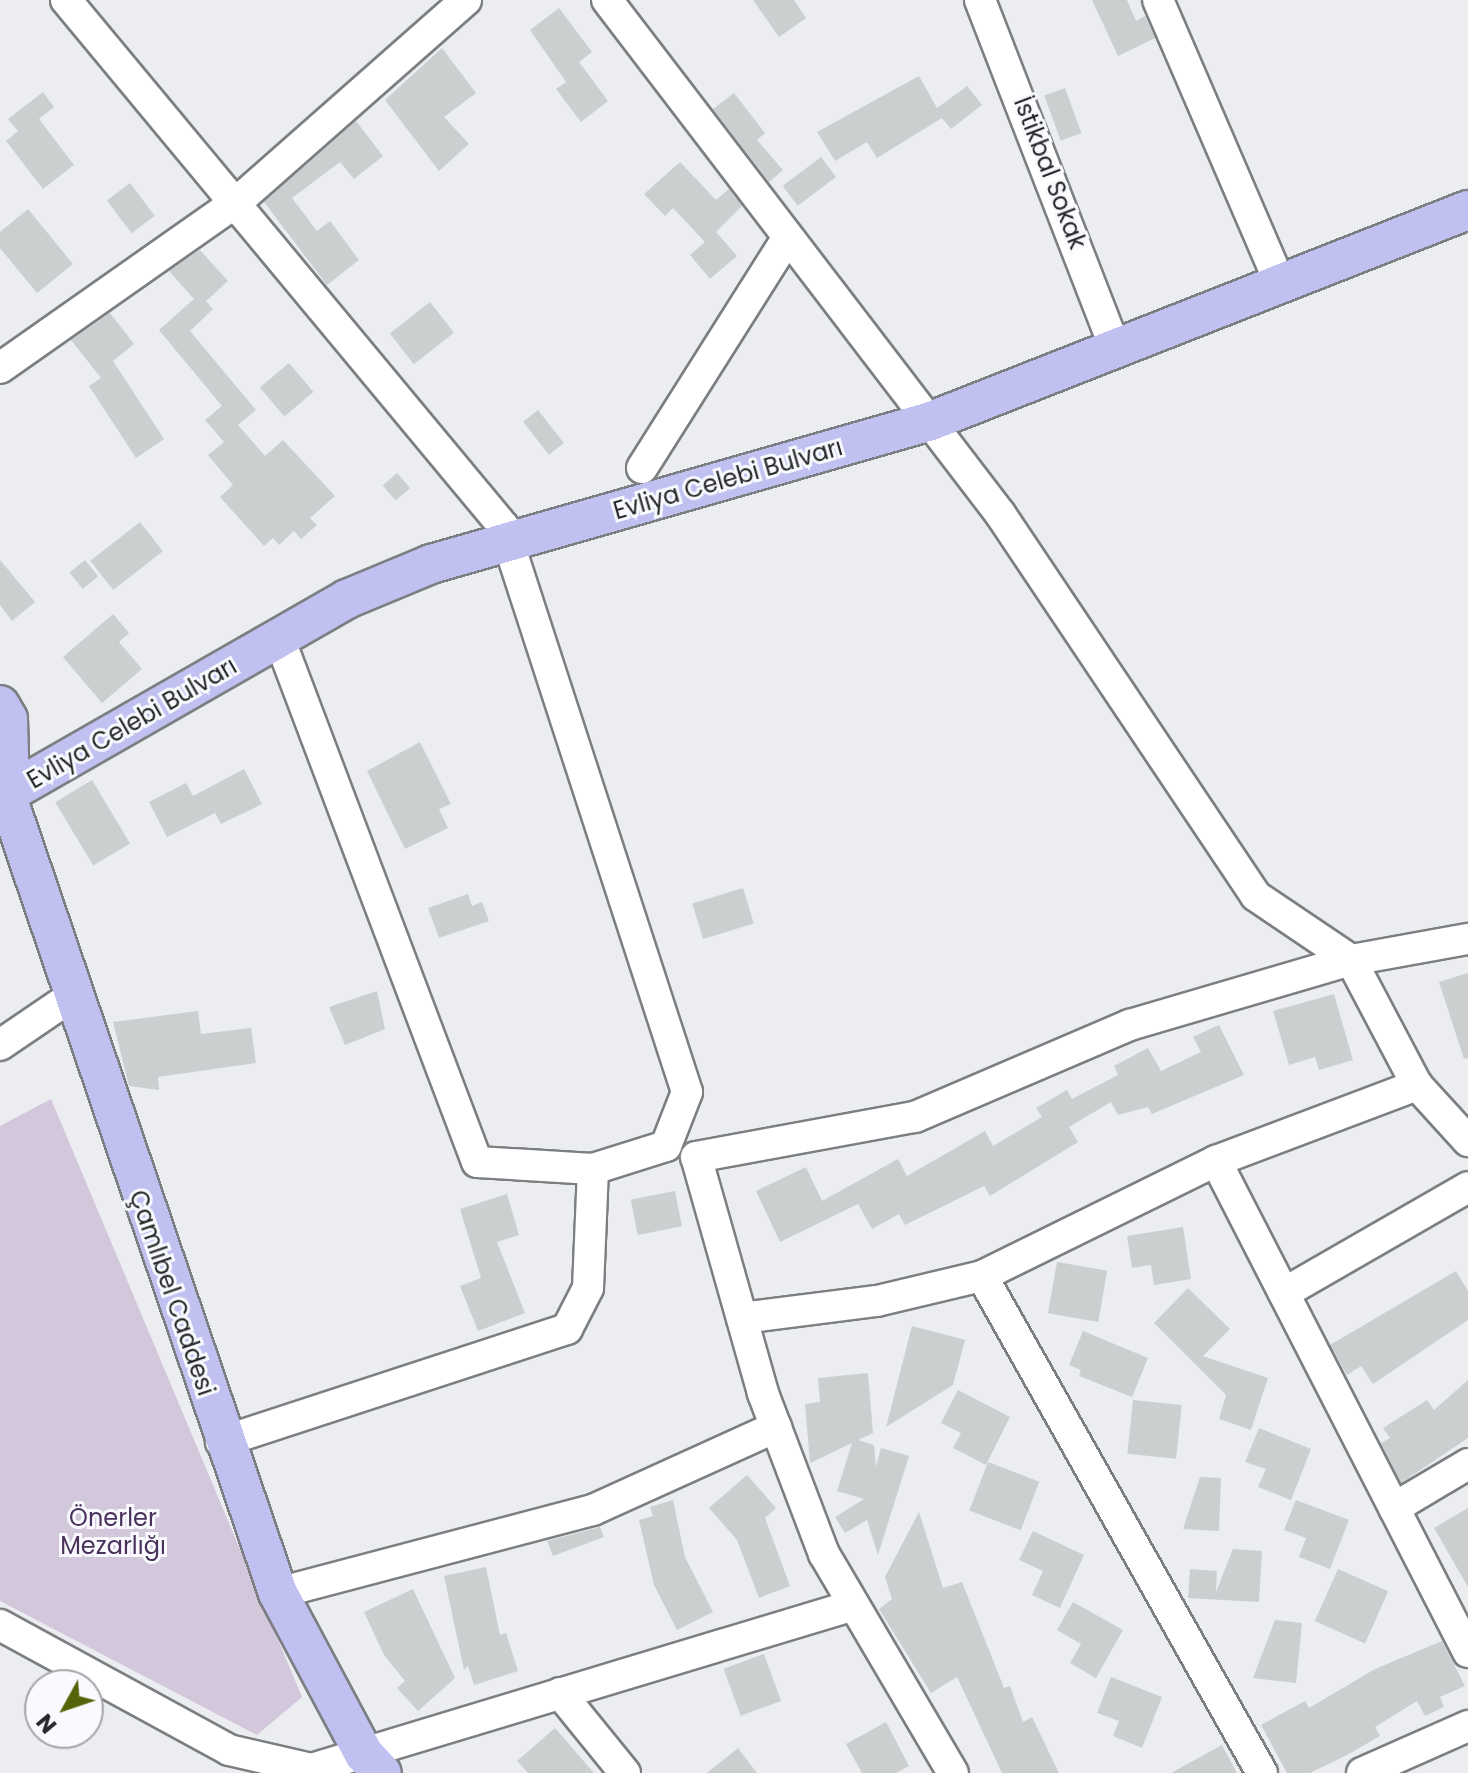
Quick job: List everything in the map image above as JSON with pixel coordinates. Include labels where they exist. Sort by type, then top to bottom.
[{"type":"main road","name":"Evliya Celebi Bulvarı","points":[[5,784],[347,599],[508,542],[931,421],[1468,210]]},
{"type":"main road","name":"Çamlıbel Caddesi","points":[[0,705],[8,719],[5,784],[72,996],[221,1442],[278,1593],[373,1764]]},
{"type":"street","points":[[66,0],[238,201],[503,526],[687,1092],[666,1146],[593,1169],[477,1162],[279,638]]},
{"type":"street","points":[[0,368],[238,201],[466,0]]},
{"type":"street","points":[[607,0],[786,240],[931,421],[1256,896],[1351,960],[1417,1085],[1468,1141]]},
{"type":"street","name":"İstikbal Sokak","points":[[980,0],[1115,348]]},
{"type":"street","points":[[1158,0],[1274,269]]},
{"type":"street","points":[[642,468],[786,240]]},
{"type":"street","points":[[942,1769],[824,1554],[776,1427],[696,1157],[915,1117],[1130,1025],[1351,960],[1468,939]]},
{"type":"street","points":[[0,1045],[72,996]]},
{"type":"street","points":[[742,1318],[877,1301],[982,1276],[1216,1161],[1417,1085]]},
{"type":"street","points":[[1216,1161],[1468,1652]]},
{"type":"street","points":[[221,1442],[567,1329],[588,1288],[593,1169]]},
{"type":"street","points":[[1284,1293],[1468,1187]]},
{"type":"street","points":[[982,1276],[1262,1773]]},
{"type":"street","points":[[278,1593],[593,1510],[776,1427]]},
{"type":"street","points":[[1394,1508],[1468,1464]]},
{"type":"street","points":[[0,1625],[229,1750],[311,1769],[373,1764],[560,1693],[854,1605]]},
{"type":"street","points":[[560,1693],[625,1773]]},
{"type":"street","points":[[1362,1773],[1468,1726]]},
{"type":"green space","name":"Önerler Mezarlığı","points":[[51,1099],[302,1697],[257,1735],[0,1601],[0,1126]]},
{"type":"building","points":[[753,0],[794,0],[806,18],[779,37]]},
{"type":"building","points":[[1092,0],[1127,0],[1136,21],[1145,16],[1155,38],[1118,56]]},
{"type":"building","points":[[559,8],[592,52],[579,62],[608,101],[581,122],[556,89],[566,82],[530,30]]},
{"type":"building","points":[[442,48],[476,93],[444,117],[469,144],[439,171],[385,100]]},
{"type":"building","points":[[919,76],[937,108],[967,86],[982,105],[951,129],[942,118],[877,158],[867,142],[835,161],[817,132]]},
{"type":"building","points":[[1065,88],[1081,133],[1061,141],[1044,96]]},
{"type":"building","points":[[43,92],[54,107],[39,119],[74,165],[43,189],[6,141],[18,131],[8,119]]},
{"type":"building","points":[[734,93],[765,133],[757,140],[783,170],[769,182],[713,109]]},
{"type":"building","points":[[356,121],[383,156],[354,179],[340,162],[292,198],[317,231],[330,221],[359,260],[327,285],[264,202]]},
{"type":"building","points":[[821,157],[836,177],[798,206],[783,186]]},
{"type":"building","points":[[680,162],[716,200],[729,189],[742,206],[716,232],[737,256],[710,279],[690,255],[705,242],[673,208],[665,216],[644,194]]},
{"type":"building","points":[[130,183],[155,216],[132,233],[107,200]]},
{"type":"building","points":[[28,209],[73,264],[37,293],[0,248],[0,232]]},
{"type":"building","points":[[200,250],[228,281],[206,301],[213,309],[190,331],[256,410],[238,425],[265,456],[283,440],[335,496],[310,518],[317,525],[301,539],[294,531],[279,545],[273,538],[264,546],[220,497],[233,485],[208,455],[224,442],[205,420],[222,406],[159,330],[194,299],[169,271]]},
{"type":"building","points":[[430,302],[454,333],[414,364],[390,333]]},
{"type":"building","points":[[110,313],[134,344],[113,361],[164,439],[136,458],[89,386],[101,378],[71,340]]},
{"type":"building","points":[[289,363],[313,392],[284,417],[260,387]]},
{"type":"building","points":[[538,410],[564,443],[549,455],[523,422]]},
{"type":"building","points":[[397,473],[410,488],[396,501],[383,485]]},
{"type":"building","points":[[140,522],[163,551],[113,590],[90,561]]},
{"type":"building","points":[[0,560],[35,602],[12,621],[0,605]]},
{"type":"building","points":[[85,560],[98,576],[83,589],[69,573]]},
{"type":"building","points":[[113,614],[129,633],[119,642],[142,669],[102,703],[63,657]]},
{"type":"building","points":[[420,742],[451,804],[439,809],[448,828],[405,849],[367,771]]},
{"type":"building","points":[[244,769],[262,804],[221,824],[215,813],[167,837],[149,802],[186,783],[193,796]]},
{"type":"building","points":[[92,780],[130,843],[93,866],[55,802]]},
{"type":"building","points":[[743,888],[754,923],[703,939],[692,903]]},
{"type":"building","points":[[468,894],[472,906],[482,902],[489,921],[439,938],[428,908]]},
{"type":"building","points":[[1468,973],[1468,1058],[1464,1059],[1439,982]]},
{"type":"building","points":[[377,991],[385,1029],[345,1045],[329,1007]]},
{"type":"building","points":[[1334,994],[1353,1060],[1319,1070],[1315,1057],[1289,1065],[1273,1011]]},
{"type":"building","points":[[198,1011],[201,1034],[251,1028],[256,1063],[158,1077],[159,1090],[129,1086],[113,1022]]},
{"type":"building","points":[[1219,1025],[1244,1075],[1152,1114],[1148,1107],[1118,1115],[1111,1102],[1069,1127],[1078,1142],[990,1196],[984,1186],[905,1225],[899,1214],[872,1229],[858,1204],[780,1242],[756,1191],[806,1167],[822,1201],[898,1159],[907,1176],[985,1131],[993,1146],[1042,1117],[1036,1108],[1067,1090],[1072,1099],[1118,1075],[1114,1066],[1148,1048],[1161,1071],[1201,1052],[1193,1037]]},
{"type":"building","points":[[675,1191],[682,1226],[638,1235],[631,1200]]},
{"type":"building","points":[[507,1194],[519,1235],[497,1242],[525,1313],[478,1331],[460,1286],[481,1278],[460,1209]]},
{"type":"building","points":[[1183,1227],[1191,1279],[1154,1285],[1151,1265],[1132,1268],[1127,1236]]},
{"type":"building","points":[[1057,1262],[1107,1271],[1098,1322],[1048,1313]]},
{"type":"building","points":[[1456,1271],[1468,1291],[1468,1320],[1373,1384],[1361,1366],[1347,1375],[1330,1345]]},
{"type":"building","points":[[1188,1288],[1230,1329],[1203,1356],[1268,1378],[1251,1430],[1219,1419],[1226,1395],[1154,1323]]},
{"type":"building","points":[[912,1326],[965,1340],[953,1385],[886,1427]]},
{"type":"building","points":[[1083,1331],[1148,1358],[1132,1397],[1079,1376],[1081,1370],[1069,1365]]},
{"type":"building","points":[[868,1373],[873,1433],[858,1440],[874,1445],[876,1467],[881,1448],[909,1456],[878,1555],[867,1520],[845,1533],[835,1517],[864,1499],[837,1491],[852,1443],[810,1463],[805,1404],[820,1402],[818,1378]]},
{"type":"building","points":[[1468,1380],[1468,1438],[1401,1483],[1381,1443],[1390,1438],[1383,1428],[1427,1400],[1434,1410]]},
{"type":"building","points":[[958,1390],[1010,1417],[986,1465],[953,1448],[961,1433],[941,1423]]},
{"type":"building","points":[[1133,1400],[1182,1405],[1176,1459],[1127,1454]]},
{"type":"building","points":[[1259,1428],[1311,1449],[1291,1500],[1258,1487],[1266,1469],[1245,1462]]},
{"type":"building","points":[[988,1462],[1039,1482],[1021,1530],[969,1511]]},
{"type":"building","points":[[747,1475],[776,1508],[765,1518],[790,1586],[759,1598],[737,1540],[709,1508]]},
{"type":"building","points":[[1200,1477],[1221,1478],[1219,1531],[1183,1529]]},
{"type":"building","points":[[673,1500],[685,1557],[713,1612],[677,1630],[654,1585],[639,1520],[653,1516],[650,1507]]},
{"type":"building","points":[[1296,1500],[1349,1520],[1330,1569],[1299,1557],[1306,1538],[1284,1530]]},
{"type":"building","points":[[1468,1508],[1468,1587],[1434,1528]]},
{"type":"building","points":[[919,1512],[943,1588],[962,1582],[1004,1688],[1010,1686],[1023,1722],[1032,1717],[1059,1773],[1002,1773],[957,1677],[931,1693],[879,1609],[892,1599],[885,1577]]},
{"type":"building","points":[[600,1527],[604,1537],[553,1556],[547,1541]]},
{"type":"building","points":[[1033,1531],[1084,1555],[1060,1608],[1032,1595],[1043,1571],[1019,1560]]},
{"type":"building","points":[[1233,1549],[1262,1551],[1259,1602],[1188,1598],[1190,1569],[1217,1571],[1216,1592]]},
{"type":"building","points":[[486,1567],[500,1635],[506,1633],[518,1671],[474,1685],[468,1666],[464,1670],[444,1576]]},
{"type":"building","points":[[1338,1569],[1388,1591],[1365,1643],[1315,1621]]},
{"type":"building","points":[[413,1589],[455,1678],[418,1711],[397,1688],[405,1681],[384,1655],[364,1612]]},
{"type":"building","points":[[1073,1602],[1123,1630],[1096,1678],[1070,1663],[1081,1644],[1057,1630]]},
{"type":"building","points":[[1275,1620],[1302,1623],[1296,1683],[1253,1678]]},
{"type":"building","points":[[1442,1641],[1465,1686],[1440,1697],[1444,1707],[1425,1716],[1417,1701],[1375,1727],[1380,1736],[1347,1755],[1310,1773],[1287,1773],[1261,1725],[1305,1701],[1309,1708],[1375,1669]]},
{"type":"building","points":[[764,1654],[781,1701],[741,1716],[724,1669]]},
{"type":"building","points":[[1111,1677],[1162,1697],[1142,1748],[1113,1736],[1119,1721],[1097,1713]]},
{"type":"building","points":[[886,1722],[909,1766],[896,1773],[862,1773],[846,1744]]},
{"type":"building","points":[[555,1728],[594,1773],[528,1773],[517,1761]]},
{"type":"building","points":[[1222,1745],[1237,1773],[1171,1773]]},
{"type":"building","points":[[738,1748],[757,1773],[707,1773]]}]
